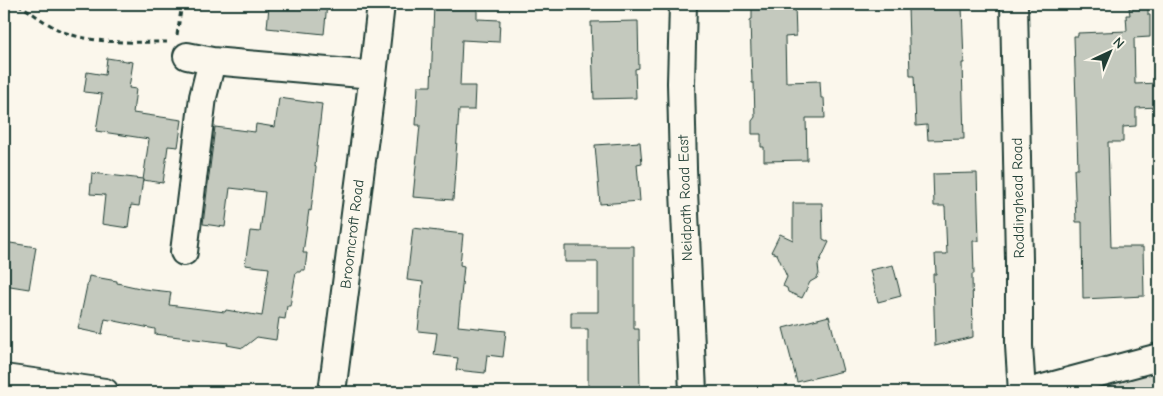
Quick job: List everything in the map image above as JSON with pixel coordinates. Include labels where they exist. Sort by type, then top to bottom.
[{"type":"street","name":"Broomcroft Road","points":[[332,392],[381,4]]},
{"type":"street","name":"Neidpath Road East","points":[[683,4],[681,83],[683,168],[693,392]]},
{"type":"street","name":"Roddinghead Road","points":[[1014,4],[1019,346],[1022,392]]},
{"type":"street","points":[[184,252],[204,97],[199,58],[373,75]]},
{"type":"street","points":[[1028,392],[1159,357]]},
{"type":"street","points":[[4,378],[105,392]]},
{"type":"path","points":[[18,4],[58,29],[81,37],[99,40],[176,42],[182,4]]},
{"type":"shaded area","points":[[1159,369],[1159,392],[1070,392]]},
{"type":"building","points":[[296,4],[327,4],[324,34],[267,28],[269,6],[296,8]]},
{"type":"building","points":[[434,4],[477,4],[477,19],[500,20],[499,42],[462,40],[460,86],[475,86],[474,110],[459,110],[453,200],[413,197],[420,125],[416,125],[418,86],[431,86]]},
{"type":"building","points":[[752,4],[795,5],[796,36],[785,37],[786,82],[820,81],[821,98],[824,98],[825,118],[806,118],[807,160],[764,161],[764,147],[761,147],[761,134],[752,134],[752,121],[755,117],[750,20],[752,19]]},
{"type":"building","points":[[962,6],[964,139],[928,140],[927,125],[916,126],[914,76],[910,76],[908,7]]},
{"type":"building","points":[[1129,8],[1148,8],[1148,15],[1150,15],[1150,37],[1134,38],[1135,84],[1159,83],[1159,107],[1136,108],[1136,126],[1123,127],[1123,142],[1108,142],[1111,247],[1143,247],[1144,296],[1083,299],[1082,222],[1076,222],[1074,169],[1078,169],[1074,36],[1078,36],[1078,33],[1127,31],[1126,15],[1130,15]]},
{"type":"building","points":[[638,21],[639,68],[635,69],[636,98],[594,99],[591,22]]},
{"type":"building","points":[[107,58],[133,62],[129,88],[136,89],[133,113],[182,120],[178,147],[168,146],[163,183],[143,180],[149,139],[96,131],[102,94],[84,92],[87,72],[105,75]]},
{"type":"building","points":[[279,98],[322,104],[311,211],[309,210],[303,253],[307,253],[305,270],[296,272],[290,306],[287,306],[285,319],[279,318],[276,340],[257,337],[243,348],[227,345],[228,343],[155,334],[155,329],[105,319],[102,334],[78,329],[89,276],[117,281],[117,283],[144,289],[171,292],[169,305],[225,312],[226,310],[262,316],[269,268],[245,265],[250,231],[260,232],[265,192],[230,188],[225,227],[203,224],[215,127],[255,132],[256,124],[275,127]]},
{"type":"building","points":[[640,142],[642,163],[637,164],[640,201],[600,204],[595,145]]},
{"type":"building","points":[[92,173],[143,179],[139,206],[131,205],[128,228],[102,224],[105,195],[90,194]]},
{"type":"building","points":[[977,173],[979,241],[973,241],[973,337],[935,346],[933,274],[936,274],[935,254],[947,254],[945,206],[934,206],[933,174]]},
{"type":"building","points":[[793,203],[822,203],[823,239],[829,242],[818,265],[819,274],[817,278],[810,282],[802,298],[788,292],[787,288],[783,286],[787,277],[777,254],[771,252],[780,234],[793,240]]},
{"type":"building","points":[[413,228],[463,234],[460,265],[464,266],[458,326],[506,331],[503,357],[487,355],[485,373],[456,370],[458,358],[434,355],[437,333],[418,331],[423,282],[407,280]]},
{"type":"building","points":[[4,242],[36,247],[29,289],[4,285]]},
{"type":"building","points":[[565,246],[634,246],[634,329],[639,329],[640,392],[588,392],[588,329],[571,329],[571,312],[598,312],[598,262],[565,262]]},
{"type":"building","points":[[893,265],[901,296],[878,302],[870,270]]},
{"type":"building","points":[[829,316],[843,371],[797,382],[783,328]]}]
